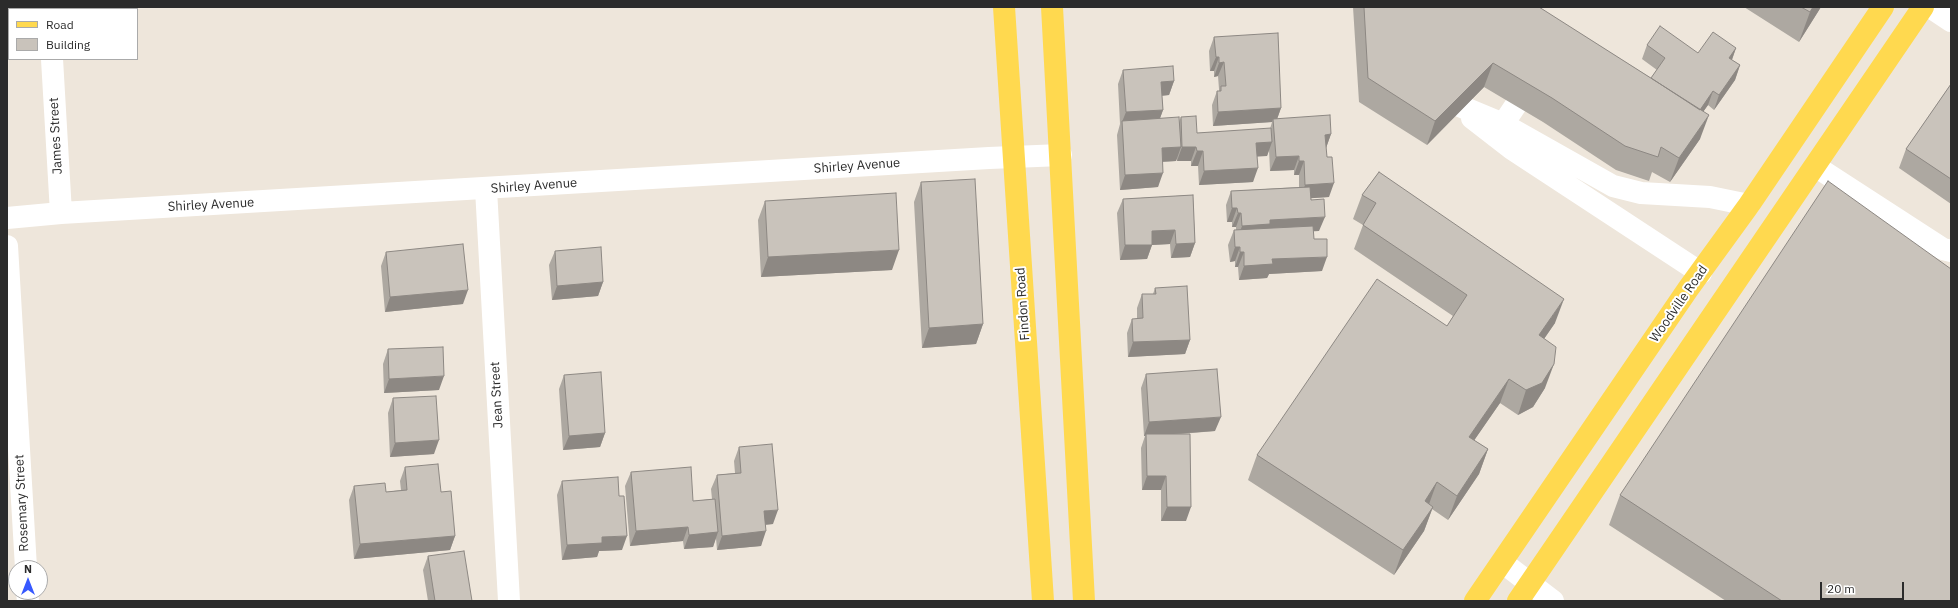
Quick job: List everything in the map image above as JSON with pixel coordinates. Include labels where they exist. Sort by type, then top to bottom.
[{"type":"main road","name":"Findon Road","points":[[1004,7],[1043,601]]},
{"type":"main road","points":[[1052,7],[1084,601]]},
{"type":"main road","name":"Woodville Road","points":[[1475,601],[1688,289],[1749,205],[1883,7]]},
{"type":"main road","points":[[1524,593],[1923,7]]},
{"type":"street","points":[[1930,7],[1951,21]]},
{"type":"street","name":"James Street","points":[[52,60],[61,213]]},
{"type":"street","points":[[1499,130],[1540,69],[1553,78]]},
{"type":"street","points":[[1499,130],[1613,186],[1641,193],[1710,198],[1749,205]]},
{"type":"street","points":[[1499,130],[1701,273]]},
{"type":"street","name":"Shirley Avenue","points":[[7,218],[61,213],[1061,155]]},
{"type":"street","points":[[1815,166],[1943,249],[1951,251]]},
{"type":"street","name":"Jean Street","points":[[486,189],[509,601]]},
{"type":"street","name":"Rosemary Street","points":[[7,246],[26,560]]},
{"type":"street","points":[[1502,562],[1524,593],[1553,601]]},
{"type":"building","points":[[1364,7],[1539,7],[1709,115],[1679,158],[1661,147],[1658,157],[1625,146],[1552,98],[1493,63],[1435,121],[1368,78]]},
{"type":"building","points":[[1801,7],[1813,7],[1810,12]]},
{"type":"building","points":[[1660,26],[1698,53],[1713,32],[1736,48],[1729,58],[1740,65],[1719,95],[1713,91],[1700,110],[1651,78],[1665,58],[1647,45]]},
{"type":"building","points":[[1278,33],[1281,108],[1218,112],[1217,91],[1221,91],[1221,86],[1226,86],[1224,62],[1219,63],[1219,57],[1216,57],[1214,37]]},
{"type":"building","points":[[1173,66],[1174,81],[1161,82],[1163,110],[1126,112],[1123,70]]},
{"type":"building","points":[[1951,84],[1951,179],[1906,149]]},
{"type":"building","points":[[1330,115],[1331,134],[1325,135],[1327,157],[1332,157],[1334,183],[1305,185],[1304,161],[1299,161],[1299,156],[1276,157],[1273,119]]},
{"type":"building","points":[[1196,116],[1197,133],[1271,128],[1272,142],[1256,143],[1258,168],[1204,171],[1203,151],[1197,151],[1196,147],[1182,147],[1181,117]]},
{"type":"building","points":[[1179,117],[1181,147],[1162,148],[1163,173],[1125,175],[1122,121]]},
{"type":"building","points":[[1379,172],[1564,299],[1539,335],[1556,347],[1554,364],[1542,383],[1526,390],[1509,379],[1469,437],[1488,449],[1457,496],[1437,482],[1425,501],[1433,507],[1403,550],[1257,455],[1377,279],[1447,326],[1467,295],[1363,225],[1376,203],[1362,195]]},
{"type":"building","points":[[975,179],[983,324],[929,328],[921,182]]},
{"type":"building","points":[[1828,181],[1951,269],[1951,601],[1782,601],[1620,495]]},
{"type":"building","points":[[1310,187],[1311,200],[1324,199],[1325,217],[1270,220],[1270,224],[1242,226],[1241,213],[1238,213],[1237,208],[1232,208],[1231,191]]},
{"type":"building","points":[[896,193],[899,250],[768,257],[765,201]]},
{"type":"building","points":[[1193,195],[1195,243],[1176,244],[1175,230],[1152,231],[1152,245],[1125,245],[1123,199]]},
{"type":"building","points":[[1313,226],[1314,239],[1327,239],[1327,257],[1272,259],[1273,264],[1244,266],[1244,252],[1240,252],[1240,247],[1235,247],[1234,230]]},
{"type":"building","points":[[463,244],[468,290],[390,297],[386,252]]},
{"type":"building","points":[[601,247],[603,282],[557,286],[555,251]]},
{"type":"building","points":[[1187,286],[1190,340],[1133,342],[1132,319],[1143,318],[1142,294],[1156,294],[1155,288]]},
{"type":"building","points":[[443,347],[444,376],[389,379],[388,349]]},
{"type":"building","points":[[1217,369],[1221,417],[1149,422],[1146,374]]},
{"type":"building","points":[[601,372],[605,433],[569,436],[564,375]]},
{"type":"building","points":[[436,396],[439,440],[395,443],[393,398]]},
{"type":"building","points":[[1146,434],[1190,434],[1191,507],[1167,507],[1166,476],[1147,476]]},
{"type":"building","points":[[772,444],[778,510],[764,511],[766,531],[722,536],[717,475],[741,473],[739,447]]},
{"type":"building","points":[[438,464],[441,492],[451,491],[455,536],[360,544],[354,486],[385,483],[386,492],[407,490],[405,467]]},
{"type":"building","points":[[691,467],[693,501],[715,499],[718,532],[689,535],[688,527],[636,531],[631,472]]},
{"type":"building","points":[[618,477],[619,496],[624,496],[627,536],[602,537],[602,543],[567,545],[562,481]]},
{"type":"building","points":[[464,551],[472,601],[435,601],[428,556]]}]
